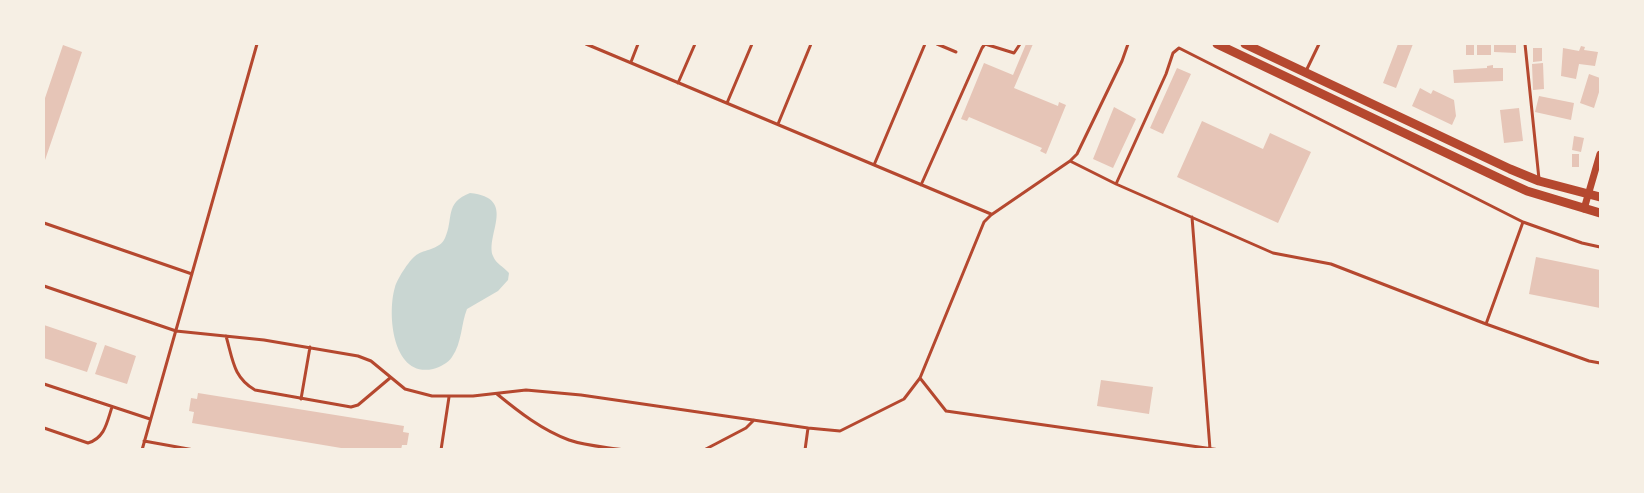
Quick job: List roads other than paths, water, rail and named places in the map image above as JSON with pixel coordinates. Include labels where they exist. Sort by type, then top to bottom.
[{"type":"highway","points":[[1217,44],[1527,191],[1600,213]]},
{"type":"highway","points":[[1245,44],[1510,169],[1539,181],[1600,197]]},
{"type":"street","points":[[1584,209],[1600,154]]},
{"type":"lane","points":[[142,450],[257,44]]},
{"type":"lane","points":[[586,44],[991,214]]},
{"type":"lane","points":[[631,62],[638,44]]},
{"type":"lane","points":[[678,83],[695,44]]},
{"type":"lane","points":[[727,103],[752,44]]},
{"type":"lane","points":[[778,124],[812,44]]},
{"type":"lane","points":[[874,165],[925,44]]},
{"type":"lane","points":[[937,44],[956,52]]},
{"type":"lane","points":[[921,185],[982,48],[985,44],[1014,53],[1020,44]]},
{"type":"lane","points":[[44,286],[176,331],[226,336],[358,356],[371,362],[405,389],[415,393],[449,397],[526,390],[581,394],[840,431],[904,399],[920,378],[984,222],[991,214],[1077,154],[1122,62],[1128,44]]},
{"type":"lane","points":[[1305,72],[1319,44]]},
{"type":"lane","points":[[1525,44],[1539,181]]},
{"type":"lane","points":[[1116,184],[1166,74],[1173,53],[1179,48],[1523,222],[1600,247]]},
{"type":"lane","points":[[1070,161],[1273,254],[1331,264],[1589,362],[1600,363]]},
{"type":"lane","points":[[1192,218],[1210,449]]},
{"type":"lane","points":[[1486,324],[1523,222]]},
{"type":"lane","points":[[44,223],[192,274]]},
{"type":"lane","points":[[226,336],[236,374],[244,384],[255,390],[351,407],[358,405],[390,378]]},
{"type":"lane","points":[[301,399],[310,348]]},
{"type":"lane","points":[[920,378],[945,411],[1220,450]]},
{"type":"lane","points":[[44,384],[150,419]]},
{"type":"lane","points":[[496,393],[550,432],[571,441],[624,450]]},
{"type":"lane","points":[[441,450],[449,397]]},
{"type":"lane","points":[[44,428],[88,443],[95,441],[102,434],[112,406]]},
{"type":"lane","points":[[704,450],[746,428],[754,420]]},
{"type":"lane","points":[[805,450],[808,428]]},
{"type":"lane","points":[[144,441],[194,450]]}]
